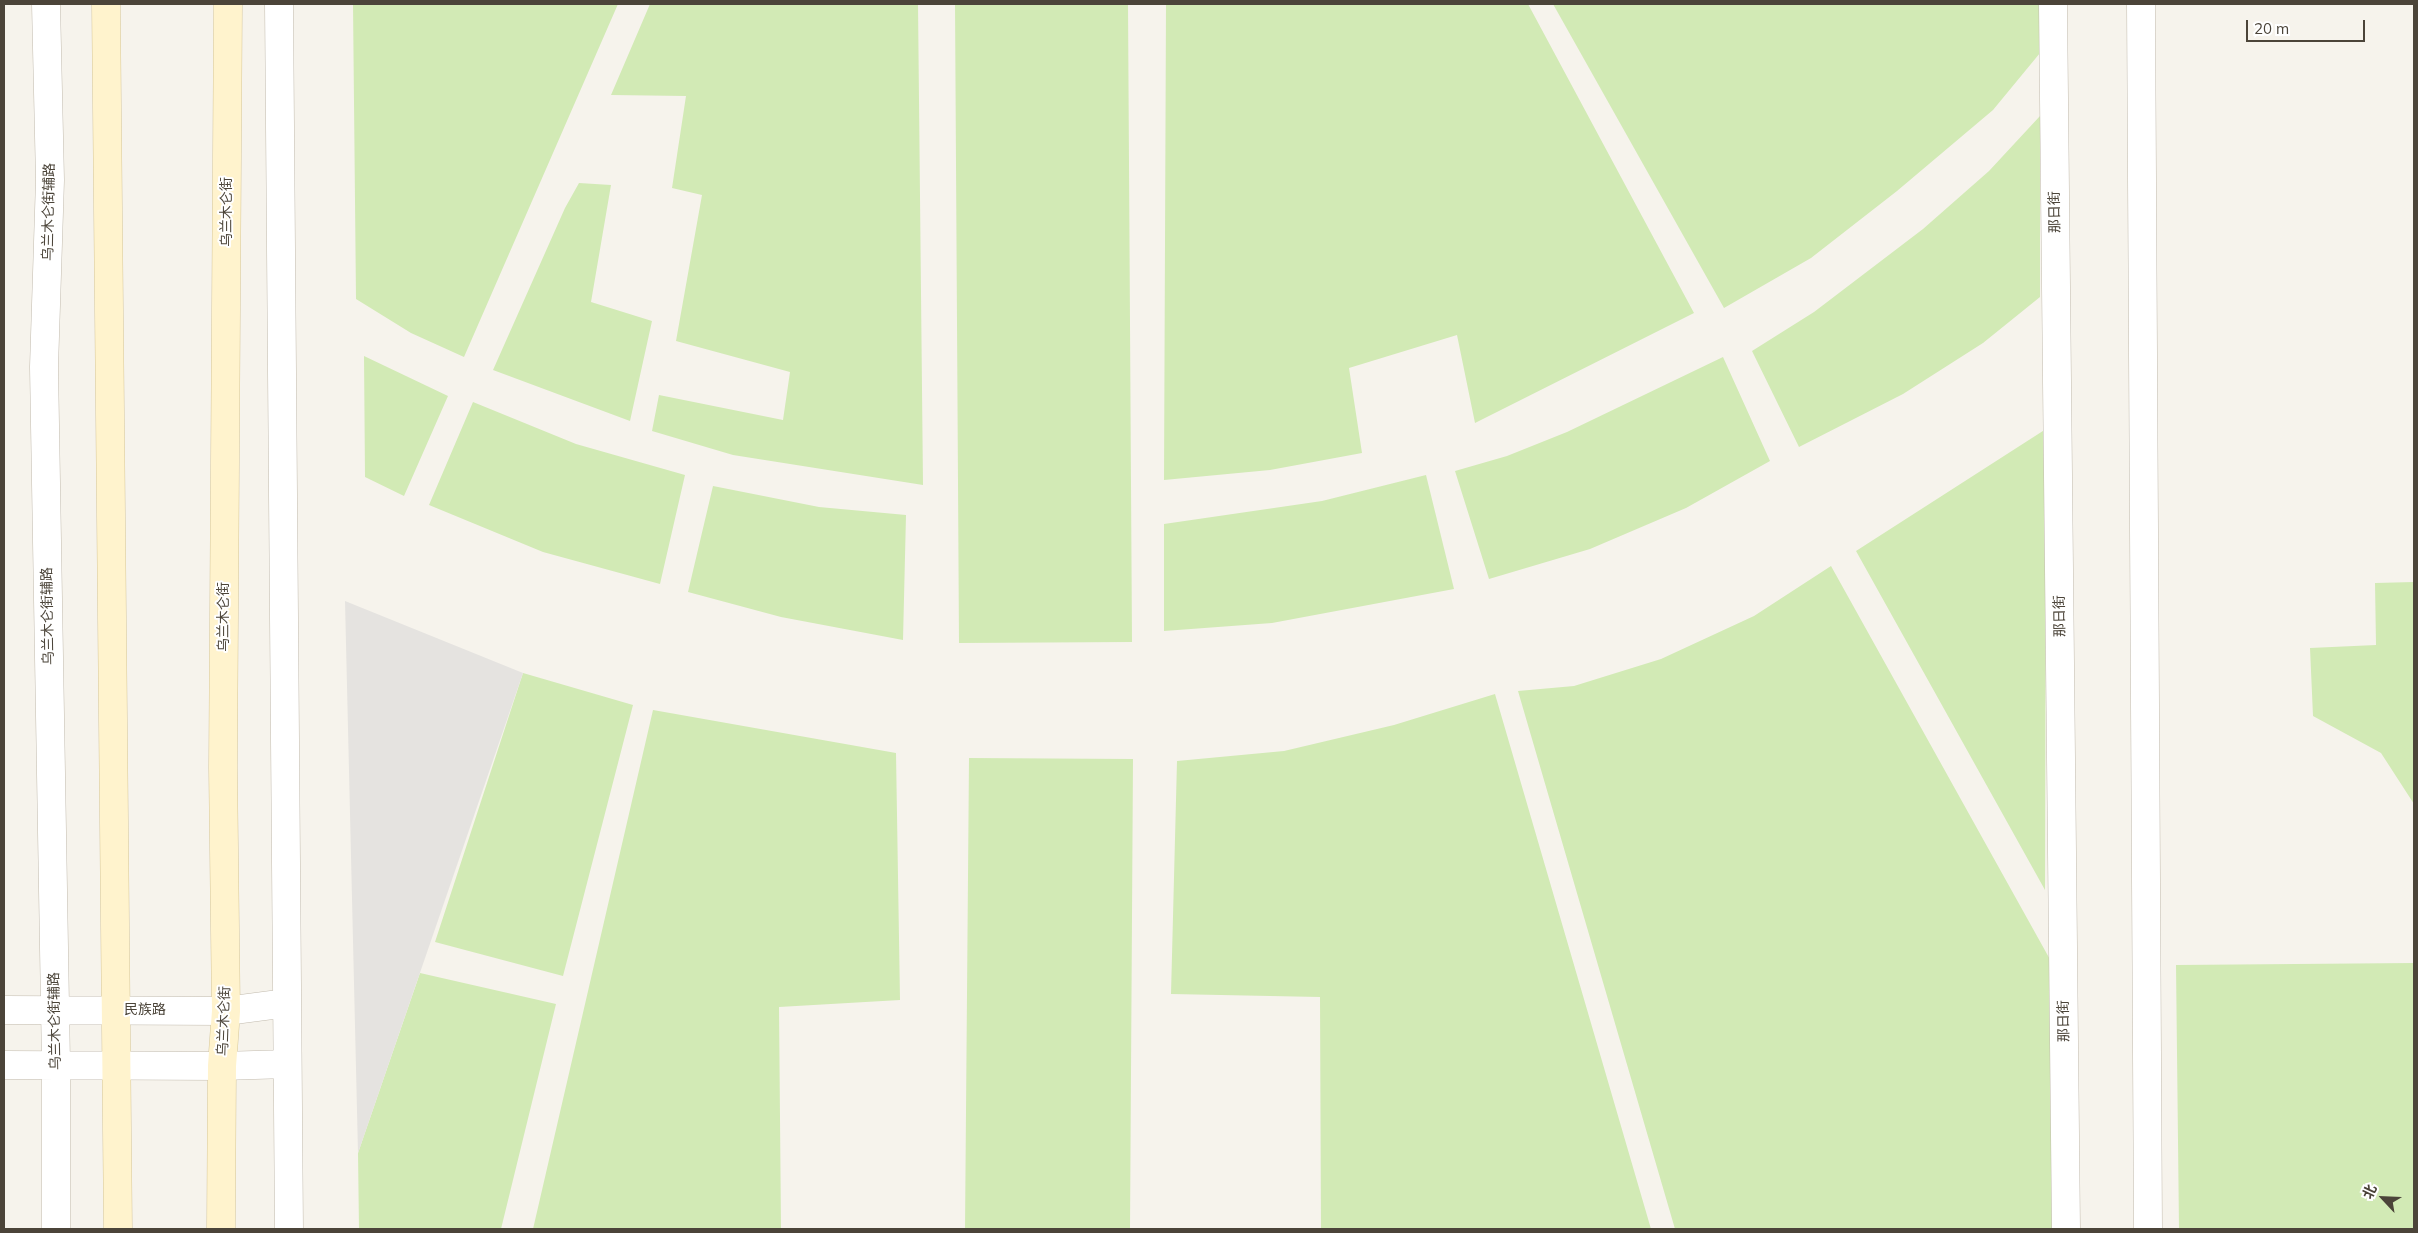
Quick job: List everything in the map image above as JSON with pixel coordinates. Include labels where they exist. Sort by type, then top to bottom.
[{"type":"main road","points":[[106,4],[118,1229]]},
{"type":"main road","name":"乌兰木仑街","points":[[221,1229],[222,1066],[226,1011],[223,757],[228,4]]},
{"type":"street","name":"乌兰木仑街辅路","points":[[46,4],[50,180],[44,367],[56,1064],[56,1229]]},
{"type":"street","points":[[280,4],[289,1229]]},
{"type":"street","name":"那日街","points":[[2053,4],[2066,1229]]},
{"type":"street","points":[[2141,4],[2148,1229]]},
{"type":"street","name":"民族路","points":[[4,1010],[226,1011],[287,1003]]},
{"type":"street","points":[[4,1065],[117,1064],[222,1066],[287,1064]]},
{"type":"green space","points":[[353,4],[618,4],[464,357],[411,333],[356,299]]},
{"type":"green space","points":[[650,4],[918,4],[923,485],[733,455],[652,431],[659,395],[783,420],[790,372],[676,341],[702,195],[672,188],[686,96],[611,95]]},
{"type":"green space","points":[[955,4],[1128,4],[1132,642],[959,643]]},
{"type":"green space","points":[[1166,4],[1528,4],[1694,313],[1475,423],[1457,335],[1349,368],[1362,453],[1270,470],[1164,480]]},
{"type":"green space","points":[[1553,4],[2039,4],[2040,53],[1993,110],[1897,191],[1811,258],[1724,308]]},
{"type":"green space","points":[[2040,116],[2040,297],[1983,343],[1903,394],[1799,447],[1752,351],[1814,312],[1923,229],[1989,171]]},
{"type":"green space","points":[[579,183],[611,185],[591,302],[652,321],[630,421],[493,370],[565,208]]},
{"type":"green space","points":[[364,356],[448,396],[404,496],[365,477]]},
{"type":"green space","points":[[1723,357],[1770,461],[1686,508],[1590,549],[1489,579],[1455,471],[1507,456],[1567,432]]},
{"type":"green space","points":[[473,402],[576,444],[685,475],[660,584],[543,552],[429,505]]},
{"type":"green space","points":[[2046,429],[2045,890],[1856,551]]},
{"type":"green space","points":[[1426,475],[1454,589],[1272,623],[1164,631],[1164,524],[1322,501]]},
{"type":"green space","points":[[713,486],[819,507],[906,515],[903,640],[781,617],[688,592]]},
{"type":"green space","points":[[1831,566],[2052,963],[2055,1229],[1675,1229],[1518,691],[1574,686],[1661,659],[1754,616]]},
{"type":"green space","points":[[2414,582],[2414,804],[2381,753],[2313,716],[2310,648],[2376,645],[2375,583]]},
{"type":"green space","points":[[523,673],[633,705],[563,976],[435,942]]},
{"type":"green space","points":[[1495,694],[1651,1229],[1321,1229],[1320,997],[1171,994],[1177,761],[1284,751],[1394,725]]},
{"type":"green space","points":[[653,710],[896,753],[900,1000],[779,1007],[781,1229],[533,1229]]},
{"type":"green space","points":[[969,758],[1133,759],[1130,1229],[965,1229]]},
{"type":"green space","points":[[2414,963],[2414,1229],[2179,1229],[2176,965]]},
{"type":"green space","points":[[420,973],[556,1004],[501,1229],[359,1229],[358,1153]]},
{"type":"shaded area","points":[[345,601],[523,673],[358,1153]]}]
